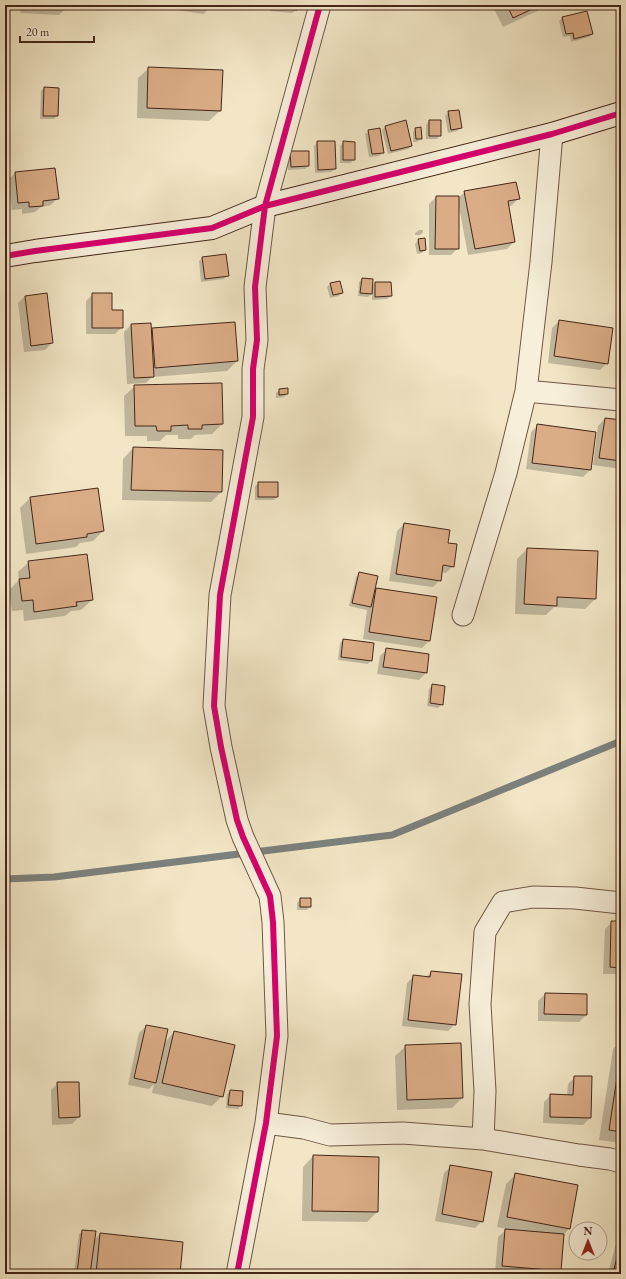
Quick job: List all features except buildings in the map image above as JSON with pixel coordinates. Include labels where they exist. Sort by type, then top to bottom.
[{"type":"street","points":[[237,1274],[266,1122],[277,1036],[273,922],[270,896],[243,837],[237,820],[221,747],[214,706],[220,595],[253,417],[254,369],[257,340],[255,287],[265,206],[320,5]]},
{"type":"street","points":[[5,256],[212,228],[265,206],[552,134],[621,113]]},
{"type":"street","points":[[463,615],[506,473],[526,391],[541,262],[552,134]]},
{"type":"street","points":[[526,391],[621,400]]},
{"type":"street","points":[[482,1139],[485,1091],[480,1004],[485,932],[504,902],[533,897],[575,898],[621,903]]},
{"type":"street","points":[[266,1122],[304,1128],[330,1135],[403,1133],[482,1139],[621,1162]]},
{"type":"waterway","points":[[5,879],[54,877],[392,835],[621,741]]},
{"type":"cycle path","points":[[237,1274],[266,1123],[277,1036],[273,922],[270,896],[243,837],[237,820],[221,747],[214,706],[220,595],[253,417],[253,369],[257,340],[255,287],[265,206],[320,5]]},
{"type":"cycle path","points":[[5,256],[212,228],[265,206],[552,134],[621,113]]}]
